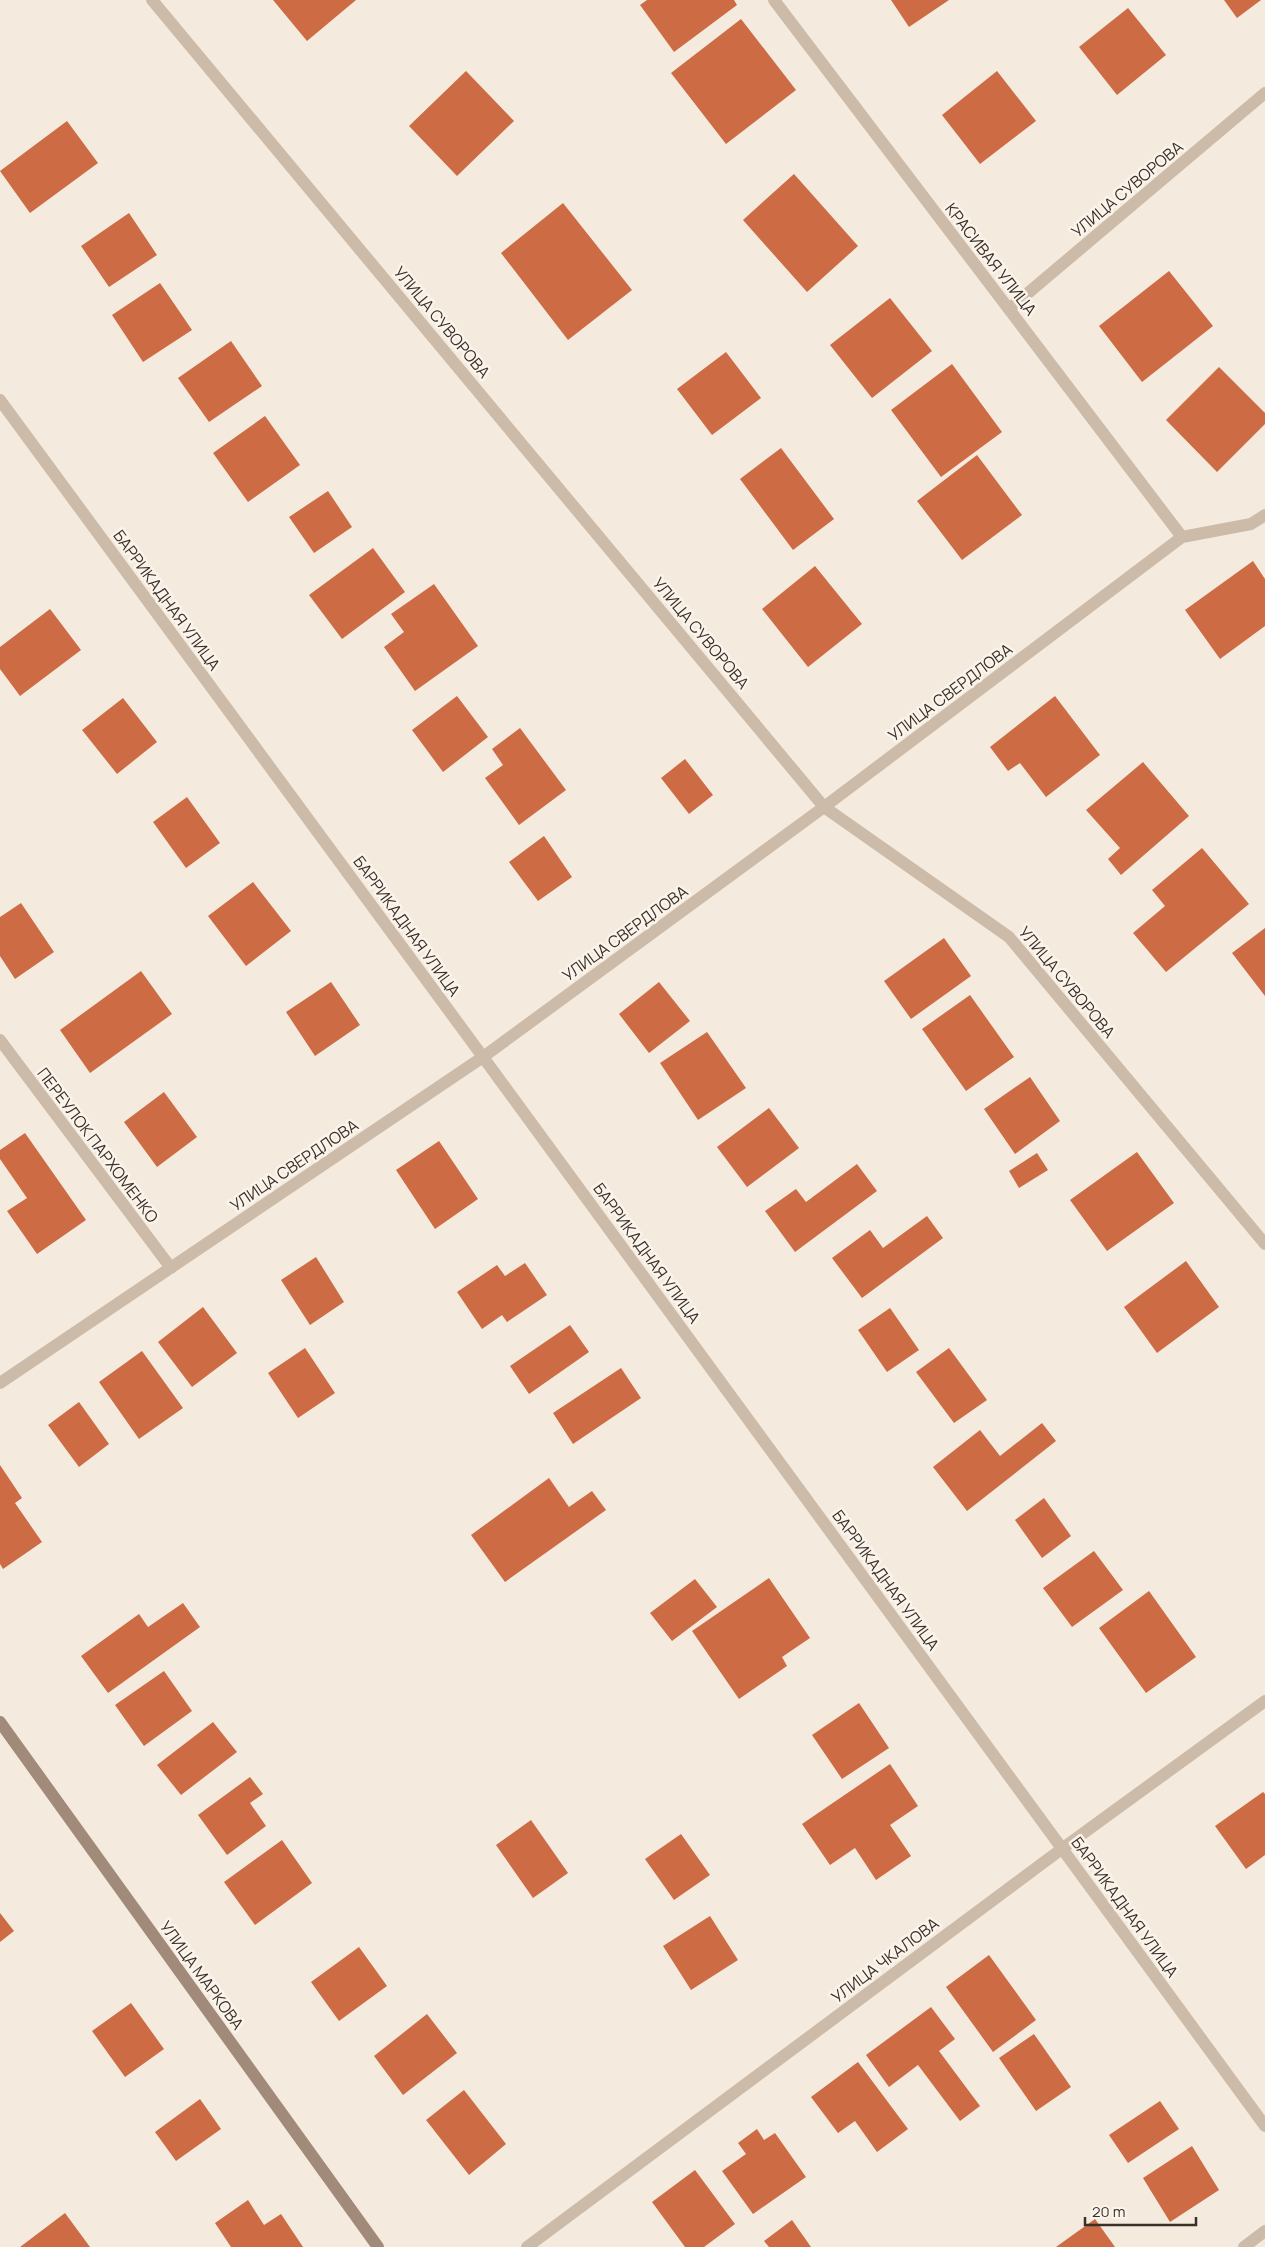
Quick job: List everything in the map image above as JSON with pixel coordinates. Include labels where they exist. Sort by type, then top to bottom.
[{"type":"street","name":"УЛИЦА СУВОРОВА","points":[[152,0],[824,807],[1009,937],[1265,1244]]},
{"type":"street","name":"КРАСИВАЯ УЛИЦА","points":[[774,0],[1182,537]]},
{"type":"street","name":"УЛИЦА СУВОРОВА","points":[[1009,309],[1265,93]]},
{"type":"street","name":"БАРРИКАДНАЯ УЛИЦА","points":[[0,400],[1265,2126]]},
{"type":"street","name":"УЛИЦА СВЕРДЛОВА","points":[[0,1384],[483,1057],[824,807],[1182,537],[1251,524],[1265,515]]},
{"type":"street","name":"ПЕРЕУЛОК ПАРХОМЕНКО","points":[[0,1040],[171,1268]]},
{"type":"street","name":"УЛИЦА ЧКАЛОВА","points":[[527,2247],[1063,1848],[1265,1701]]},
{"type":"street","name":"УЛИЦА МАРКОВА","points":[[0,1722],[378,2247]]},
{"type":"street","points":[[1244,2247],[1265,2231]]},
{"type":"building","points":[[273,0],[356,0],[307,41]]},
{"type":"building","points":[[647,0],[734,0],[737,5],[674,52],[640,5]]},
{"type":"building","points":[[891,0],[949,0],[909,27]]},
{"type":"building","points":[[1224,0],[1261,0],[1237,18]]},
{"type":"building","points":[[1128,8],[1166,55],[1117,95],[1079,47]]},
{"type":"building","points":[[741,19],[796,90],[726,144],[671,73]]},
{"type":"building","points":[[466,71],[514,121],[457,176],[409,126]]},
{"type":"building","points":[[997,71],[1036,121],[980,164],[942,115]]},
{"type":"building","points":[[67,121],[98,163],[30,213],[0,171]]},
{"type":"building","points":[[794,174],[858,246],[807,292],[743,220]]},
{"type":"building","points":[[563,203],[632,290],[568,340],[501,253]]},
{"type":"building","points":[[129,213],[157,255],[109,287],[81,246]]},
{"type":"building","points":[[1169,271],[1213,326],[1142,382],[1099,326]]},
{"type":"building","points":[[160,283],[192,330],[143,362],[112,315]]},
{"type":"building","points":[[890,298],[932,351],[872,398],[830,345]]},
{"type":"building","points":[[231,341],[262,386],[209,422],[178,378]]},
{"type":"building","points":[[726,352],[761,398],[712,435],[677,389]]},
{"type":"building","points":[[952,364],[1002,432],[941,477],[891,410]]},
{"type":"building","points":[[1219,367],[1265,413],[1265,424],[1217,472],[1166,420]]},
{"type":"building","points":[[265,416],[300,465],[248,502],[213,453]]},
{"type":"building","points":[[781,448],[834,519],[793,550],[740,479]]},
{"type":"building","points":[[977,455],[1022,515],[962,560],[917,501]]},
{"type":"building","points":[[328,491],[352,527],[314,553],[289,517]]},
{"type":"building","points":[[373,548],[405,592],[342,639],[309,595]]},
{"type":"building","points":[[1253,561],[1265,579],[1265,626],[1220,659],[1185,610]]},
{"type":"building","points":[[815,566],[862,624],[808,667],[762,609]]},
{"type":"building","points":[[434,584],[478,646],[415,691],[384,647],[404,632],[391,614]]},
{"type":"building","points":[[50,609],[81,650],[20,696],[0,669],[0,647]]},
{"type":"building","points":[[457,696],[488,737],[443,772],[412,730]]},
{"type":"building","points":[[1055,696],[1100,755],[1046,797],[1020,763],[1008,771],[990,747]]},
{"type":"building","points":[[123,698],[157,742],[117,774],[82,730]]},
{"type":"building","points":[[520,728],[566,790],[519,825],[485,778],[503,765],[492,749]]},
{"type":"building","points":[[685,759],[713,795],[689,814],[661,778]]},
{"type":"building","points":[[1143,762],[1189,816],[1121,875],[1108,859],[1120,848],[1086,810]]},
{"type":"building","points":[[187,797],[220,843],[186,868],[153,822]]},
{"type":"building","points":[[544,836],[572,877],[538,901],[509,862]]},
{"type":"building","points":[[1202,848],[1249,904],[1166,972],[1133,933],[1165,906],[1152,890]]},
{"type":"building","points":[[253,882],[291,931],[246,966],[208,916]]},
{"type":"building","points":[[21,903],[54,952],[15,979],[0,956],[0,917]]},
{"type":"building","points":[[1265,928],[1265,996],[1232,953]]},
{"type":"building","points":[[944,938],[971,976],[911,1019],[884,981]]},
{"type":"building","points":[[141,971],[172,1014],[90,1073],[60,1030]]},
{"type":"building","points":[[331,982],[360,1025],[315,1056],[286,1012]]},
{"type":"building","points":[[659,982],[690,1021],[649,1053],[619,1014]]},
{"type":"building","points":[[970,995],[1014,1057],[966,1091],[922,1029]]},
{"type":"building","points":[[707,1032],[746,1088],[698,1120],[660,1063]]},
{"type":"building","points":[[1030,1077],[1060,1121],[1015,1154],[984,1109]]},
{"type":"building","points":[[164,1092],[197,1137],[157,1167],[124,1122]]},
{"type":"building","points":[[769,1108],[799,1148],[747,1187],[717,1147]]},
{"type":"building","points":[[25,1133],[86,1220],[37,1254],[7,1211],[27,1198],[0,1159],[0,1150]]},
{"type":"building","points":[[439,1141],[478,1199],[435,1229],[396,1170]]},
{"type":"building","points":[[1137,1152],[1174,1203],[1107,1251],[1070,1200]]},
{"type":"building","points":[[1037,1153],[1048,1170],[1019,1188],[1009,1171]]},
{"type":"building","points":[[857,1164],[877,1191],[795,1252],[765,1211],[796,1189],[806,1202]]},
{"type":"building","points":[[927,1216],[943,1238],[862,1298],[832,1258],[870,1230],[883,1248]]},
{"type":"building","points":[[316,1257],[344,1302],[310,1325],[281,1280]]},
{"type":"building","points":[[1186,1261],[1219,1307],[1157,1353],[1124,1307]]},
{"type":"building","points":[[525,1263],[547,1295],[507,1322],[502,1315],[482,1329],[457,1292],[497,1265],[505,1276]]},
{"type":"building","points":[[203,1307],[237,1353],[192,1387],[158,1342]]},
{"type":"building","points":[[890,1308],[919,1350],[887,1372],[858,1330]]},
{"type":"building","points":[[570,1325],[589,1352],[529,1394],[510,1366]]},
{"type":"building","points":[[305,1348],[335,1393],[298,1418],[268,1373]]},
{"type":"building","points":[[949,1348],[987,1400],[954,1423],[916,1372]]},
{"type":"building","points":[[142,1351],[183,1408],[139,1439],[99,1382]]},
{"type":"building","points":[[621,1368],[641,1398],[573,1444],[553,1413]]},
{"type":"building","points":[[79,1402],[109,1444],[79,1467],[48,1425]]},
{"type":"building","points":[[1042,1423],[1056,1441],[967,1511],[933,1467],[980,1430],[1000,1456]]},
{"type":"building","points":[[0,1465],[22,1498],[15,1503],[42,1542],[3,1569],[0,1564]]},
{"type":"building","points":[[549,1478],[569,1507],[592,1491],[606,1510],[505,1582],[471,1535]]},
{"type":"building","points":[[1044,1498],[1071,1536],[1042,1558],[1015,1520]]},
{"type":"building","points":[[1094,1551],[1123,1590],[1072,1627],[1043,1588]]},
{"type":"building","points":[[769,1578],[810,1638],[782,1657],[787,1666],[739,1699],[692,1631]]},
{"type":"building","points":[[695,1579],[717,1607],[672,1641],[650,1613]]},
{"type":"building","points":[[1149,1591],[1196,1657],[1146,1693],[1099,1628]]},
{"type":"building","points":[[183,1603],[200,1627],[108,1693],[81,1656],[139,1614],[148,1627]]},
{"type":"building","points":[[164,1671],[192,1711],[144,1746],[115,1705]]},
{"type":"building","points":[[859,1703],[889,1748],[842,1779],[812,1735]]},
{"type":"building","points":[[213,1722],[237,1752],[181,1795],[157,1765]]},
{"type":"building","points":[[890,1764],[918,1806],[890,1825],[911,1856],[876,1880],[855,1848],[830,1865],[802,1824]]},
{"type":"building","points":[[250,1777],[263,1794],[250,1803],[266,1826],[227,1855],[198,1815]]},
{"type":"building","points":[[1263,1792],[1265,1794],[1265,1855],[1246,1869],[1215,1826]]},
{"type":"building","points":[[531,1820],[568,1873],[533,1898],[496,1845]]},
{"type":"building","points":[[681,1834],[710,1875],[674,1900],[645,1859]]},
{"type":"building","points":[[282,1840],[312,1883],[255,1925],[224,1882]]},
{"type":"building","points":[[0,1913],[14,1931],[0,1942]]},
{"type":"building","points":[[710,1916],[738,1960],[691,1990],[663,1946]]},
{"type":"building","points":[[359,1947],[387,1986],[339,2021],[311,1982]]},
{"type":"building","points":[[989,1955],[1036,2020],[993,2052],[946,1987]]},
{"type":"building","points":[[131,2003],[164,2049],[125,2077],[92,2031]]},
{"type":"building","points":[[931,2007],[955,2039],[939,2051],[980,2106],[960,2121],[918,2065],[889,2087],[866,2055]]},
{"type":"building","points":[[427,2014],[457,2053],[403,2095],[374,2056]]},
{"type":"building","points":[[1034,2034],[1071,2087],[1036,2111],[999,2058]]},
{"type":"building","points":[[858,2062],[908,2129],[877,2152],[855,2121],[838,2133],[811,2097]]},
{"type":"building","points":[[464,2090],[506,2144],[469,2175],[426,2120]]},
{"type":"building","points":[[200,2099],[221,2129],[176,2161],[155,2132]]},
{"type":"building","points":[[1160,2101],[1179,2129],[1128,2163],[1109,2135]]},
{"type":"building","points":[[757,2129],[764,2140],[775,2133],[806,2177],[753,2214],[722,2171],[746,2154],[738,2143]]},
{"type":"building","points":[[1192,2146],[1219,2190],[1170,2222],[1143,2178]]},
{"type":"building","points":[[695,2170],[735,2224],[704,2247],[685,2247],[652,2202]]},
{"type":"building","points":[[248,2200],[264,2225],[281,2214],[303,2247],[231,2247],[215,2223]]},
{"type":"building","points":[[65,2213],[90,2247],[20,2247]]},
{"type":"building","points":[[1095,2219],[1115,2247],[1056,2247]]},
{"type":"building","points":[[792,2220],[811,2247],[769,2247],[764,2241]]}]
